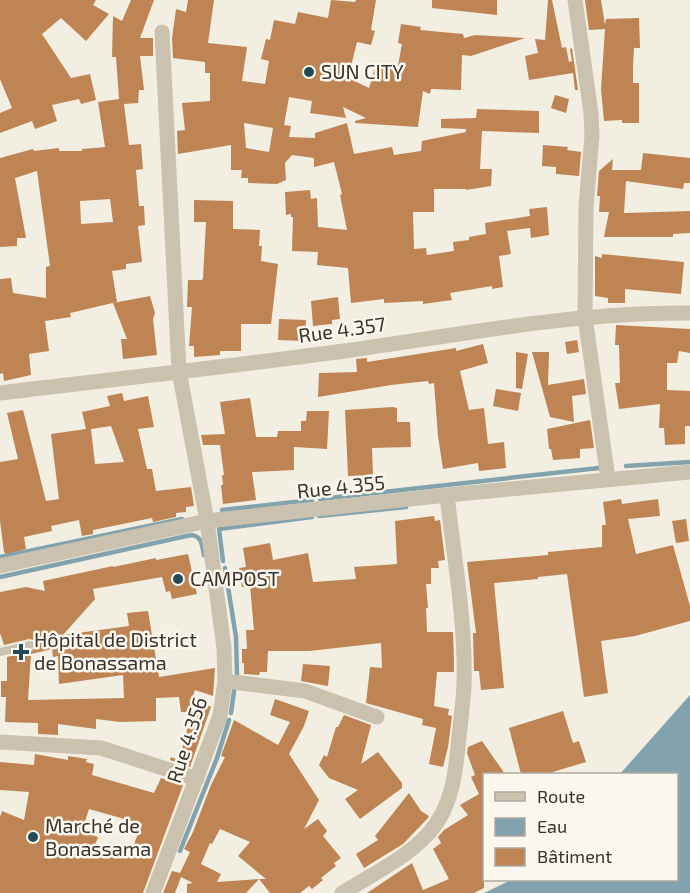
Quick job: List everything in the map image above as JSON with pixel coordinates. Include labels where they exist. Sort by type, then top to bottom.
[{"type":"street","points":[[574,0],[591,113],[592,136],[586,206],[585,317],[608,479]]},
{"type":"street","name":"Rue 4.356","points":[[153,893],[220,716],[225,681],[224,648],[207,521],[179,371],[162,32]]},
{"type":"street","name":"Rue 4.357","points":[[0,393],[316,355],[585,317],[639,312],[690,313]]},
{"type":"street","name":"Rue 4.355","points":[[0,566],[207,521],[690,472]]},
{"type":"street","points":[[342,893],[410,851],[430,832],[444,811],[452,787],[458,753],[464,686],[462,626],[447,495]]},
{"type":"street","points":[[225,681],[305,691],[377,717]]},
{"type":"street","points":[[0,742],[101,748],[197,779]]},
{"type":"lane","points":[[0,652],[30,645]]},
{"type":"water","points":[[690,695],[690,893],[484,893],[509,881],[678,881],[678,773],[621,773]]},
{"type":"building","points":[[0,0],[96,0],[93,5],[109,14],[86,41],[61,18],[42,34],[71,78],[90,74],[96,100],[81,104],[79,99],[52,105],[57,121],[35,129],[32,121],[0,133],[0,113],[12,108],[0,79]]},
{"type":"building","points":[[131,0],[154,0],[140,38],[153,38],[153,56],[140,56],[144,90],[139,90],[138,103],[124,104],[129,145],[141,144],[143,169],[136,170],[139,206],[144,206],[145,225],[138,226],[142,262],[126,264],[126,269],[112,271],[117,302],[70,313],[71,317],[45,321],[49,351],[29,354],[31,375],[4,381],[3,373],[0,374],[0,279],[11,278],[13,293],[46,298],[46,267],[50,266],[37,171],[15,178],[26,238],[17,238],[17,246],[0,247],[0,158],[33,149],[34,151],[59,148],[59,151],[82,151],[82,149],[105,147],[98,102],[119,99],[116,57],[112,57],[113,16],[122,21]],"holes":[[[110,199],[113,222],[81,224],[80,201]]]},
{"type":"building","points":[[188,0],[214,0],[208,43],[247,47],[242,81],[265,84],[269,61],[261,59],[266,39],[270,40],[274,20],[295,24],[298,12],[328,18],[331,0],[355,2],[356,0],[376,0],[371,30],[375,31],[371,45],[357,42],[348,78],[369,88],[376,65],[397,71],[402,44],[398,43],[401,24],[421,27],[420,30],[463,34],[464,38],[475,35],[525,38],[471,56],[462,55],[461,90],[431,89],[430,94],[423,91],[418,127],[355,123],[355,121],[366,118],[343,107],[346,118],[310,113],[312,101],[289,97],[284,125],[291,126],[289,137],[315,138],[315,133],[347,123],[354,154],[392,147],[394,155],[421,151],[422,141],[466,132],[466,129],[441,128],[441,119],[476,118],[477,109],[539,111],[539,133],[482,131],[480,169],[492,169],[491,186],[466,190],[434,189],[434,212],[413,212],[414,249],[426,248],[427,255],[454,251],[453,242],[469,240],[469,237],[486,234],[485,223],[530,216],[529,209],[547,207],[549,235],[531,238],[530,228],[507,231],[511,254],[499,256],[503,287],[492,289],[492,286],[450,293],[452,300],[423,304],[423,301],[384,303],[384,299],[351,303],[348,268],[317,265],[318,252],[292,251],[293,217],[291,214],[286,215],[285,192],[310,190],[311,199],[317,198],[318,227],[347,230],[340,195],[342,194],[334,162],[314,167],[314,158],[292,155],[285,163],[286,180],[277,184],[248,183],[248,178],[241,178],[242,170],[231,170],[231,145],[178,154],[177,131],[185,130],[182,103],[210,101],[210,73],[205,73],[205,62],[173,58],[172,38],[176,9],[186,12]],"holes":[[[244,123],[273,128],[269,152],[246,148]]]},
{"type":"building","points":[[432,0],[497,0],[497,15],[432,8]]},
{"type":"building","points":[[548,0],[552,0],[562,48],[566,47],[569,62],[572,61],[570,49],[572,48],[578,90],[575,90],[573,73],[529,80],[525,56],[538,53],[535,39],[545,40]]},
{"type":"building","points":[[585,0],[601,0],[605,25],[606,19],[639,18],[640,48],[634,48],[633,83],[639,83],[639,123],[622,123],[622,120],[604,121],[601,89],[605,29],[589,30]]},
{"type":"building","points":[[555,95],[569,99],[566,113],[551,108]]},
{"type":"building","points":[[543,145],[568,147],[567,150],[581,152],[579,176],[556,174],[556,167],[542,166]]},
{"type":"building","points":[[643,153],[690,158],[690,183],[684,183],[683,189],[626,181],[624,213],[690,211],[690,233],[673,234],[673,237],[604,237],[609,212],[599,212],[600,196],[597,196],[599,171],[613,159],[612,170],[641,170]]},
{"type":"building","points":[[194,200],[233,201],[233,229],[260,230],[261,261],[278,264],[271,324],[241,324],[241,351],[220,351],[220,355],[194,357],[194,346],[189,346],[192,307],[187,307],[188,280],[202,280],[203,278],[206,222],[194,222]]},
{"type":"building","points":[[602,254],[684,262],[681,294],[625,289],[625,303],[608,303],[608,298],[595,296],[595,256],[602,258]]},
{"type":"building","points":[[150,296],[155,313],[153,319],[157,355],[123,359],[121,339],[127,339],[113,303]]},
{"type":"building","points":[[338,297],[340,319],[332,320],[332,324],[313,326],[311,301]]},
{"type":"building","points":[[279,319],[306,320],[305,341],[278,340]]},
{"type":"building","points":[[616,325],[690,329],[690,353],[679,351],[677,363],[667,363],[667,390],[690,391],[690,426],[685,426],[685,444],[665,445],[664,428],[659,428],[660,404],[619,409],[615,383],[620,383],[619,345],[615,345]]},
{"type":"building","points":[[577,340],[579,352],[567,354],[565,342]]},
{"type":"building","points":[[483,344],[488,363],[460,371],[469,410],[484,408],[488,444],[504,442],[506,468],[479,471],[478,463],[443,469],[434,383],[429,384],[428,381],[391,385],[318,397],[319,373],[357,372],[356,359],[367,358],[367,362],[456,348],[456,351]]},
{"type":"building","points":[[516,352],[528,354],[522,389],[516,388]]},
{"type":"building","points":[[532,352],[549,352],[548,385],[584,379],[586,394],[572,396],[574,422],[550,417]]},
{"type":"building","points":[[496,389],[521,393],[518,411],[493,406]]},
{"type":"building","points":[[122,393],[124,401],[148,396],[154,427],[138,429],[147,469],[152,469],[156,491],[191,487],[194,506],[186,507],[186,512],[176,513],[176,517],[153,522],[152,518],[93,530],[93,534],[82,536],[79,520],[51,526],[52,531],[24,537],[26,549],[6,554],[0,521],[0,462],[18,459],[7,413],[23,410],[46,501],[59,499],[51,434],[86,429],[82,412],[110,406],[107,396]],"holes":[[[111,426],[124,462],[95,464],[91,429]]]},
{"type":"building","points":[[250,398],[256,437],[277,437],[278,431],[301,431],[301,421],[306,421],[307,411],[329,411],[327,449],[294,447],[294,470],[252,472],[256,500],[223,504],[221,485],[223,485],[222,475],[224,475],[220,445],[203,445],[201,435],[225,434],[220,402]]},
{"type":"building","points":[[397,408],[397,422],[410,422],[411,447],[372,448],[373,475],[348,476],[345,410]]},
{"type":"building","points":[[590,420],[594,448],[580,449],[580,458],[553,460],[551,449],[549,449],[547,429]]},
{"type":"building","points":[[621,499],[622,504],[658,499],[660,516],[628,519],[636,554],[673,545],[690,606],[690,621],[635,636],[601,641],[608,693],[584,697],[567,574],[494,583],[504,688],[481,690],[479,671],[474,671],[473,633],[476,633],[467,562],[548,555],[548,552],[602,547],[602,525],[606,525],[603,502]]},
{"type":"building","points":[[434,516],[435,521],[440,520],[445,560],[438,561],[439,568],[431,568],[431,584],[426,584],[427,632],[453,632],[454,672],[437,672],[434,706],[449,709],[448,715],[452,716],[443,767],[429,764],[436,728],[422,725],[423,719],[366,703],[370,667],[382,668],[381,643],[309,651],[268,651],[267,672],[260,672],[259,675],[244,674],[244,663],[242,663],[242,649],[247,649],[246,630],[254,630],[250,586],[242,587],[239,568],[246,567],[243,548],[270,543],[273,560],[308,553],[313,582],[356,579],[354,567],[397,564],[395,521]]},
{"type":"building","points":[[686,519],[689,541],[676,543],[672,521]]},
{"type":"building","points":[[188,554],[197,594],[172,599],[170,591],[166,592],[162,577],[93,589],[95,599],[63,635],[129,626],[127,613],[148,611],[159,677],[215,668],[213,696],[195,690],[193,696],[211,707],[190,767],[170,760],[171,757],[179,760],[192,712],[181,712],[179,697],[156,698],[156,721],[120,722],[96,719],[96,729],[58,724],[58,735],[38,734],[38,723],[5,722],[6,697],[1,697],[1,681],[7,681],[7,657],[32,651],[36,644],[34,640],[29,639],[4,645],[0,633],[0,592],[26,587],[45,591],[43,581],[156,558],[156,560]],"holes":[[[52,649],[53,657],[58,656],[59,684],[123,675],[124,698],[28,700],[31,654]]]},
{"type":"building","points":[[303,664],[330,666],[328,686],[301,681]]},
{"type":"building","points":[[275,699],[309,711],[289,754],[319,800],[304,829],[318,819],[327,831],[323,836],[341,858],[334,863],[336,866],[321,878],[323,880],[312,889],[309,886],[300,893],[270,893],[259,879],[246,893],[187,893],[187,884],[193,883],[181,877],[175,893],[163,893],[172,871],[180,873],[190,852],[184,849],[225,757],[221,756],[234,720],[278,745],[290,722],[270,715]],"holes":[[[220,829],[250,842],[238,856],[266,879],[217,882],[221,874],[201,864],[210,843],[212,844]]]},
{"type":"building","points":[[563,711],[573,743],[579,741],[586,762],[549,773],[521,773],[509,728]]},
{"type":"building","points":[[344,715],[371,725],[361,764],[378,752],[402,783],[402,788],[360,819],[345,799],[358,790],[329,778],[319,765],[324,755],[327,757],[336,727]]},
{"type":"building","points":[[482,741],[504,773],[483,773],[484,888],[474,893],[367,893],[412,863],[423,890],[449,879],[433,849],[441,843],[438,837],[444,830],[468,815],[460,805],[479,794],[471,777],[475,775],[467,753],[468,747]]},
{"type":"building","points":[[35,754],[68,760],[68,756],[87,759],[86,762],[94,764],[92,775],[154,793],[161,778],[183,785],[143,893],[0,893],[0,817],[2,811],[24,820],[29,792],[0,790],[0,762],[34,765]],"holes":[[[89,809],[142,824],[132,849],[120,845],[115,857],[94,848],[98,837],[82,831]]]},
{"type":"building","points":[[409,793],[421,811],[429,816],[428,818],[403,844],[364,868],[356,854],[378,840],[375,836]]},
{"type":"waterway","points":[[626,466],[690,462]]},
{"type":"waterway","points":[[320,499],[599,468]]},
{"type":"waterway","points":[[222,510],[312,500]]},
{"type":"waterway","points":[[319,516],[406,507]]},
{"type":"waterway","points":[[223,561],[219,529],[312,517]]},
{"type":"waterway","points":[[0,557],[182,519]]},
{"type":"waterway","points":[[0,577],[191,535],[199,539],[204,555]]},
{"type":"waterway","points":[[225,568],[236,637],[237,675]]},
{"type":"waterway","points":[[231,713],[235,684]]},
{"type":"waterway","points":[[180,851],[217,758],[229,720]]},
{"type":"place","name":"SUN CITY","points":[[309,72]]},
{"type":"place","name":"CAMPOST","points":[[178,579]]},
{"type":"place","name":"Hôpital de District de Bonassama","points":[[21,652]]},
{"type":"place","name":"Marché de Bonassama","points":[[33,837]]}]
